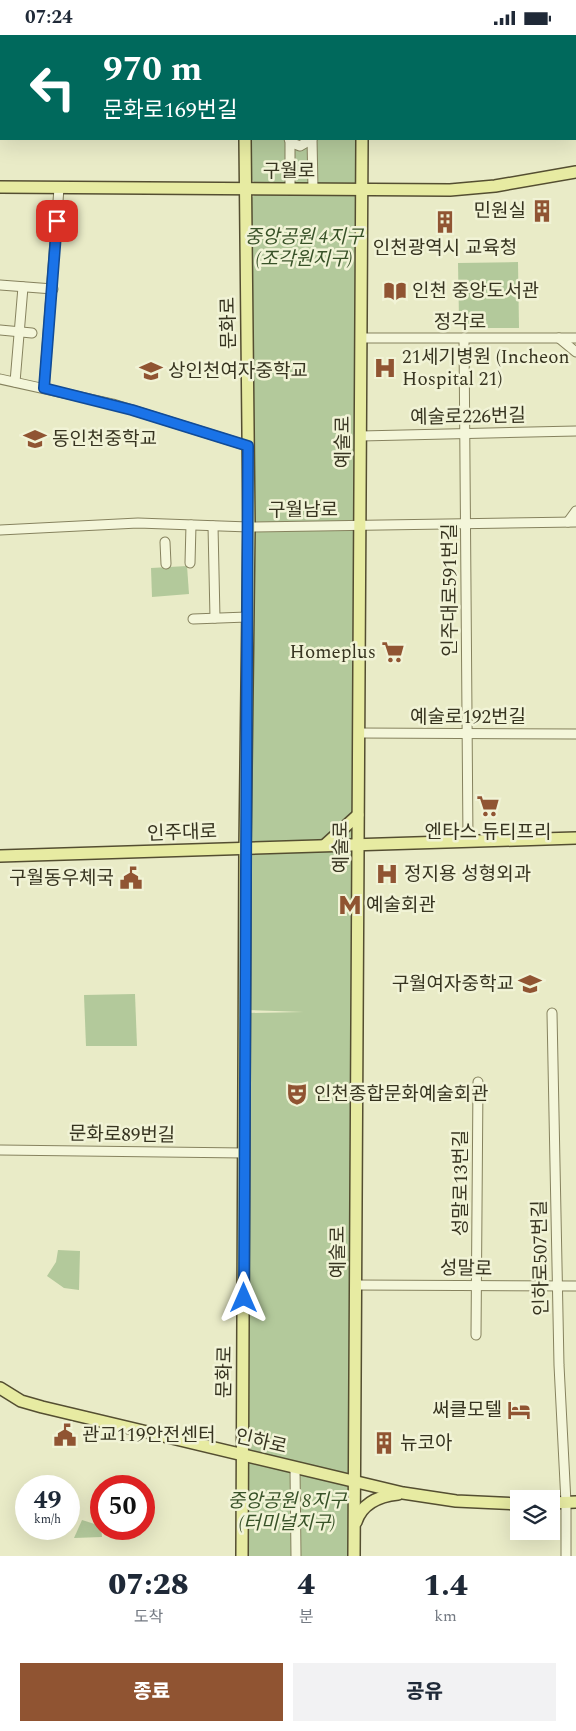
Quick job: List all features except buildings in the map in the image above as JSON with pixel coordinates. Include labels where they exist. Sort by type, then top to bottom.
[{"type":"main road","name":"문화로","points":[[242,1556],[245,848],[249,527],[245,140]]},
{"type":"main road","name":"예술로","points":[[354,1556],[362,140]]},
{"type":"main road","name":"구월로","points":[[0,187],[468,189],[576,172]]},
{"type":"main road","points":[[325,845],[358,815]]},
{"type":"main road","name":"인주대로","points":[[0,856],[576,838]]},
{"type":"main road","name":"인하로","points":[[0,1389],[20,1401],[42,1407],[354,1483],[456,1501],[510,1504]]},
{"type":"main road","points":[[354,1534],[359,1514],[366,1506],[382,1497],[403,1493]]},
{"type":"street","points":[[289,140],[290,189]]},
{"type":"street","points":[[291,140],[300,146],[310,140]]},
{"type":"street","points":[[312,140],[313,189]]},
{"type":"street","points":[[44,388],[60,188]]},
{"type":"street","points":[[0,285],[53,289]]},
{"type":"street","points":[[15,382],[24,287]]},
{"type":"street","points":[[0,330],[32,333]]},
{"type":"street","name":"정각로","points":[[362,338],[576,338]]},
{"type":"street","name":"인주대로591번길","points":[[464,338],[468,841]]},
{"type":"street","points":[[559,339],[576,352]]},
{"type":"street","name":"정각로","points":[[559,339],[576,342]]},
{"type":"street","points":[[0,379],[132,410],[248,446]]},
{"type":"street","name":"예술로226번길","points":[[361,435],[576,431]]},
{"type":"street","points":[[572,522],[576,511]]},
{"type":"street","name":"구월남로","points":[[0,530],[138,523],[249,527],[572,522]]},
{"type":"street","points":[[190,563],[191,525]]},
{"type":"street","points":[[213,526],[215,618]]},
{"type":"street","points":[[165,542],[166,564]]},
{"type":"street","points":[[193,619],[247,617]]},
{"type":"street","name":"예술로192번길","points":[[359,733],[576,734]]},
{"type":"street","name":"인하로507번길","points":[[552,1013],[557,1287],[571,1503],[566,1556]]},
{"type":"street","name":"성말로13번길","points":[[477,1285],[478,1082]]},
{"type":"street","name":"문화로89번길","points":[[0,1150],[244,1153]]},
{"type":"street","name":"성말로","points":[[356,1285],[576,1286]]},
{"type":"street","points":[[476,1335],[477,1285]]},
{"type":"street","points":[[295,1468],[296,1556]]},
{"type":"green space","points":[[245,140],[362,140],[362,178],[350,189],[362,189],[354,1556],[242,1556],[245,1453],[247,1013],[304,1012],[247,1010],[252,530],[257,527],[249,516],[245,204],[261,189],[245,173]]},
{"type":"green space","points":[[518,262],[519,328],[464,328],[459,320],[458,263]]},
{"type":"green space","points":[[187,566],[189,594],[152,597],[151,568]]},
{"type":"green space","points":[[135,994],[137,1046],[86,1046],[84,995]]},
{"type":"green space","points":[[58,1250],[80,1251],[79,1290],[64,1288],[47,1276],[56,1262]]},
{"type":"green space","points":[[82,1520],[90,1523],[90,1537],[80,1538]]},
{"type":"place","name":"민원실","points":[[542,211]]},
{"type":"place","name":"인천광역시 교육청","points":[[445,222]]},
{"type":"place","name":"인천 중앙도서관","points":[[395,291]]},
{"type":"place","name":"21세기병원 (Incheon Hospital 21)","points":[[385,368]]},
{"type":"place","name":"상인천여자중학교","points":[[151,371]]},
{"type":"place","name":"동인천중학교","points":[[35,439]]},
{"type":"place","name":"Homeplus","points":[[393,652]]},
{"type":"place","name":"엔타스 듀티프리","points":[[488,806]]},
{"type":"place","name":"정지용 성형외과","points":[[387,874]]},
{"type":"place","name":"구월동우체국","points":[[131,878]]},
{"type":"place","name":"예술회관","points":[[350,905]]},
{"type":"place","name":"구월여자중학교","points":[[530,984]]},
{"type":"place","name":"인천종합문화예술회관","points":[[297,1094]]},
{"type":"place","name":"써클모텔","points":[[519,1410]]},
{"type":"place","name":"관교119안전센터","points":[[65,1435]]},
{"type":"place","name":"뉴코아","points":[[384,1443]]},
{"type":"route","points":[[57,221],[44,388],[132,410],[248,446],[244,1298]]},
{"type":"park label","name":"중앙공원 4지구 (조각원지구)","points":[[304,248]]},
{"type":"park label","name":"중앙공원 8지구 (터미널지구)","points":[[287,1512]]}]
